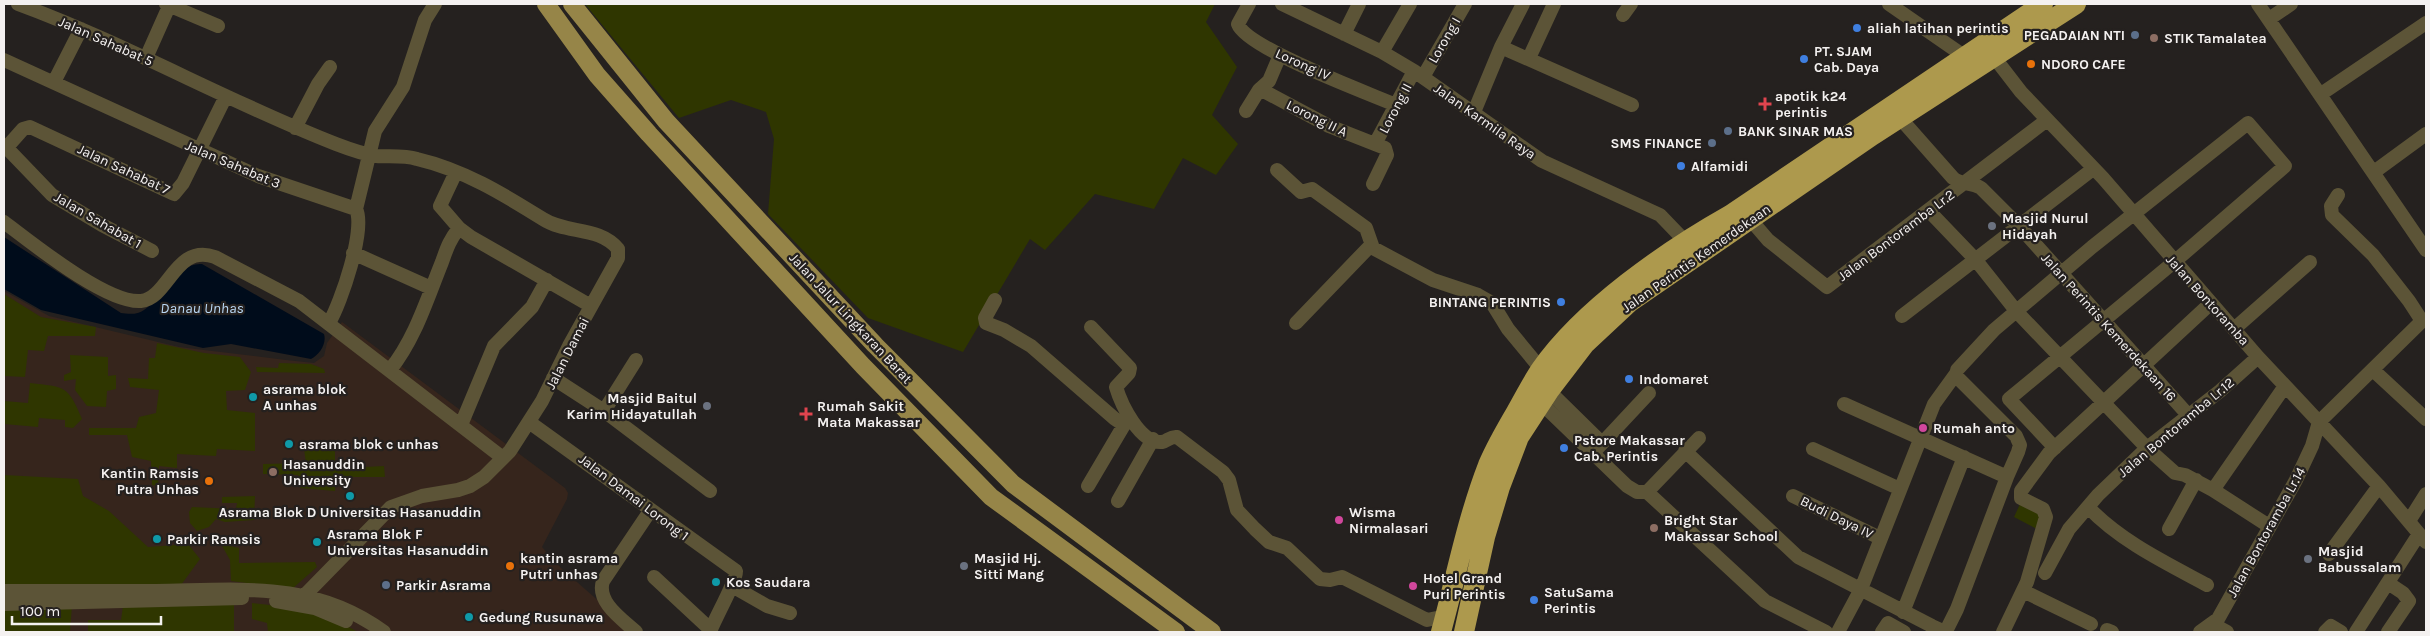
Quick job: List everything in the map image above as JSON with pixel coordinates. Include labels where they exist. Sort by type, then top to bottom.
[{"type":"highway","name":"Jalan Perintis Kemerdekaan","points":[[1464,632],[1485,537],[1500,486],[1519,437],[1545,397],[1585,344],[1630,302],[1750,219],[1964,56],[2044,4]]},
{"type":"highway","name":"Jalan Perintis Kemerdekaan","points":[[1443,624],[1472,513],[1489,464],[1503,434],[1541,369],[1570,334],[1604,303],[1685,240],[1730,215],[1869,130],[1900,118],[2076,4]]},
{"type":"main road","name":"Jalan Jalur Lingkaran Barat","points":[[546,4],[597,75],[649,134],[863,366],[991,497],[1176,632]]},
{"type":"main road","name":"Jalan Jalur Lingkaran Barat","points":[[572,4],[666,120],[875,345],[1013,484],[1212,632]]},
{"type":"main road","points":[[649,134],[666,120]]},
{"type":"street","name":"Jalan Sahabat 5","points":[[18,4],[146,58],[295,128],[368,154],[416,158],[456,172],[508,196],[557,227],[599,235],[618,247],[618,258]]},
{"type":"street","points":[[146,58],[169,4],[218,26]]},
{"type":"street","points":[[329,323],[341,299],[353,254],[359,218],[356,208],[368,154],[378,124],[403,87],[425,20],[434,4]]},
{"type":"street","name":"Lorong IV","points":[[1249,4],[1238,22],[1239,27],[1251,38],[1280,55],[1396,105]]},
{"type":"street","name":"Jalan Karmila Raya","points":[[1282,4],[1382,52],[1474,112],[1542,161],[1660,216],[1685,240]]},
{"type":"street","points":[[1344,34],[1359,4]]},
{"type":"street","points":[[1382,52],[1410,4]]},
{"type":"street","name":"Lorong I","points":[[1418,74],[1465,4]]},
{"type":"street","points":[[1474,112],[1501,47],[1523,4]]},
{"type":"street","points":[[1529,58],[1554,4]]},
{"type":"street","points":[[1889,4],[1964,56]]},
{"type":"street","points":[[2258,4],[2426,248]]},
{"type":"street","points":[[2269,19],[2292,4]]},
{"type":"street","points":[[2321,94],[2426,23]]},
{"type":"street","points":[[54,82],[81,29]]},
{"type":"street","points":[[1501,47],[1632,105]]},
{"type":"street","points":[[1246,110],[1260,89],[1269,81],[1280,55]]},
{"type":"street","name":"Jalan Bontoramba","points":[[1994,57],[2047,120],[2093,169],[2211,304],[2285,386],[2380,486],[2423,538]]},
{"type":"street","name":"Jalan Sahabat 3","points":[[4,60],[199,150],[284,186],[356,208]]},
{"type":"street","points":[[295,128],[312,94],[330,67]]},
{"type":"street","name":"Lorong II","points":[[1376,144],[1396,105],[1418,74]]},
{"type":"street","name":"Lorong II A","points":[[1260,89],[1329,126],[1376,144]]},
{"type":"street","name":"Jalan Sahabat 7","points":[[5,146],[23,129],[30,127],[174,194],[180,187],[226,96]]},
{"type":"street","name":"Jalan Perintis Kemerdekaan 16","points":[[1900,118],[1953,178],[1958,182],[1974,183],[1981,188],[2019,226],[2189,416]]},
{"type":"street","name":"Jalan Bontoramba Lr.2","points":[[1750,219],[1768,240],[1828,287],[2047,120]]},
{"type":"street","points":[[1957,370],[1981,343],[2061,274],[2248,123],[2285,166],[2174,262],[2009,399],[2055,448]]},
{"type":"street","points":[[2374,172],[2426,134]]},
{"type":"street","points":[[1373,184],[1387,155],[1386,148],[1376,144]]},
{"type":"street","name":"Jalan Sahabat 1","points":[[5,146],[52,195],[102,225],[152,251]]},
{"type":"street","points":[[1902,316],[2093,169]]},
{"type":"street","points":[[1277,170],[1301,192],[1312,189],[1366,228],[1371,245],[1420,274],[1478,295],[1492,303],[1508,329],[1541,369]]},
{"type":"street","points":[[456,172],[440,206],[458,228],[591,306]]},
{"type":"street","points":[[2320,422],[2422,320],[2372,255],[2332,215],[2331,206],[2338,195]]},
{"type":"street","points":[[1929,211],[1974,259],[2017,312],[2147,448],[2175,473],[2196,480],[2214,490],[2268,526]]},
{"type":"street","points":[[4,222],[95,285],[126,298],[146,299],[190,258],[206,254],[285,292],[329,323],[461,424],[509,452]]},
{"type":"street","points":[[390,370],[406,348],[446,248],[458,228]]},
{"type":"street","points":[[1296,323],[1371,245]]},
{"type":"street","points":[[353,254],[431,288]]},
{"type":"street","name":"Jalan Damai","points":[[305,595],[387,510],[397,504],[422,496],[470,486],[484,477],[509,452],[542,401],[552,378],[618,258]]},
{"type":"street","points":[[2234,329],[2310,262]]},
{"type":"street","points":[[461,424],[494,346],[532,307],[547,280]]},
{"type":"street","points":[[995,300],[984,319],[986,323],[1004,330],[1031,346],[1107,414],[1127,421],[1143,433],[1162,442],[1177,437],[1224,472],[1229,480],[1236,508],[1245,519],[1268,541],[1285,546],[1320,579],[1330,580],[1342,577],[1427,620],[1443,624]]},
{"type":"street","points":[[2004,632],[2023,591],[2035,558],[2046,517],[2043,510],[2021,498],[2021,491],[2042,460],[2211,304]]},
{"type":"street","points":[[1088,486],[1127,421],[1116,387],[1129,373],[1130,368],[1091,327]]},
{"type":"street","name":"Jalan Bontoramba Lr.12","points":[[2045,573],[2069,530],[2121,472],[2147,448],[2189,416],[2258,356]]},
{"type":"street","points":[[604,411],[636,360]]},
{"type":"street","points":[[2372,370],[2426,419]]},
{"type":"street","points":[[1685,451],[1798,557],[1860,589],[1903,612],[1941,630],[1947,629],[1957,609],[2018,452],[2019,440],[1955,375],[1934,404],[1860,589],[1838,632]]},
{"type":"street","points":[[552,378],[604,411],[710,491]]},
{"type":"street","points":[[2214,490],[2285,386]]},
{"type":"street","points":[[1598,448],[1649,393]]},
{"type":"street","points":[[1545,397],[1598,448],[1627,486],[1637,492],[1647,492],[1765,601],[1826,632]]},
{"type":"street","points":[[1844,404],[2007,477]]},
{"type":"street","name":"Jalan Damai Lorong 1","points":[[529,422],[598,470],[650,511],[735,570],[734,581],[767,606],[790,613]]},
{"type":"street","name":"Jalan Bontoramba Lr.14","points":[[2200,632],[2218,619],[2309,454],[2320,422]]},
{"type":"street","points":[[1647,492],[1698,438]]},
{"type":"street","points":[[1118,501],[1153,439]]},
{"type":"street","points":[[1813,449],[1900,489]]},
{"type":"street","points":[[1903,612],[1964,458]]},
{"type":"street","points":[[2169,530],[2196,480]]},
{"type":"street","points":[[2328,554],[2380,486]]},
{"type":"street","points":[[2409,521],[2426,494]]},
{"type":"street","name":"Budi Daya IV","points":[[1793,496],[1880,538]]},
{"type":"street","points":[[2088,507],[2104,524],[2171,566],[2207,584]]},
{"type":"street","points":[[636,632],[605,601],[600,588],[650,511]]},
{"type":"street","points":[[2356,632],[2388,583],[2423,538]]},
{"type":"street","points":[[654,577],[710,631],[734,581]]},
{"type":"street","points":[[2388,583],[2403,593],[2408,601],[2388,632]]},
{"type":"street","points":[[4,591],[224,589],[271,596],[315,608],[369,632]]},
{"type":"street","points":[[2023,591],[2091,624]]},
{"type":"street","points":[[4,604],[305,595],[318,598],[367,620],[384,632]]},
{"type":"street","points":[[1882,632],[1888,623],[1904,632]]},
{"type":"street","points":[[2212,624],[2227,632]]},
{"type":"street","points":[[2325,632],[2331,626],[2341,632]]},
{"type":"shaded area","name":"Hasanuddin University","points":[[4,291],[49,316],[179,347],[314,363],[324,356],[327,343],[342,322],[565,488],[568,493],[567,499],[542,547],[561,568],[634,632],[4,632]]},
{"type":"green space","points":[[585,4],[1215,4],[1206,22],[1237,67],[1212,115],[1238,144],[1216,175],[1183,158],[1154,209],[1095,194],[1045,250],[1030,239],[963,352],[868,318],[768,214],[774,139],[766,112],[731,100],[679,118]]},
{"type":"green space","points":[[4,294],[41,317],[96,327],[95,336],[48,336],[44,351],[28,350],[25,377],[4,376]]},
{"type":"green space","points":[[157,343],[204,353],[240,357],[251,372],[245,390],[226,391],[227,410],[255,413],[255,451],[217,449],[216,456],[177,454],[177,468],[159,466],[158,486],[152,485],[151,461],[132,457],[127,435],[89,435],[89,428],[136,428],[139,417],[156,413],[159,390],[130,387],[128,378],[148,379],[149,358],[155,358]]},
{"type":"green space","points":[[70,355],[108,357],[108,376],[116,375],[116,389],[107,391],[106,407],[87,406],[75,390],[76,379],[64,381],[64,375],[71,372]]},
{"type":"green space","points":[[279,363],[311,364],[324,369],[325,373],[257,372],[256,367],[278,368]]},
{"type":"green space","points":[[30,383],[58,387],[64,390],[73,400],[82,419],[73,428],[65,427],[65,420],[39,418],[38,427],[4,424],[4,401],[28,403]]},
{"type":"green space","points":[[304,449],[335,449],[335,463],[345,468],[384,466],[385,477],[336,477],[335,491],[300,488],[298,475],[263,474],[263,464],[306,463]]},
{"type":"green space","points":[[4,475],[78,479],[83,496],[109,511],[148,547],[188,544],[200,559],[181,585],[4,588]]},
{"type":"green space","points":[[255,496],[254,520],[225,522],[216,519],[209,527],[197,531],[190,523],[189,512],[192,507],[236,509],[237,503],[222,503],[222,497]]},
{"type":"green space","points":[[2020,504],[2043,516],[2037,529],[2014,517]]},
{"type":"green space","points":[[221,544],[239,548],[239,563],[315,562],[317,567],[292,589],[231,581],[230,560]]},
{"type":"green space","points":[[234,602],[234,632],[88,632],[88,620],[121,620],[123,606]]},
{"type":"green space","points":[[252,603],[307,612],[346,625],[358,632],[268,632],[267,623],[252,619]]},
{"type":"green space","points":[[72,605],[70,632],[4,632],[4,607]]},
{"type":"water","name":"Danau Unhas","points":[[4,237],[121,313],[133,314],[142,312],[178,274],[193,265],[202,264],[324,334],[323,345],[317,355],[311,359],[231,344],[203,348],[41,310],[4,289]]},
{"type":"place","name":"aliah latihan perintis","points":[[1857,28]]},
{"type":"place","name":"PEGADAIAN NTI","points":[[2135,35]]},
{"type":"place","name":"STIK Tamalatea","points":[[2154,38]]},
{"type":"place","name":"PT. SJAM Cab. Daya","points":[[1804,59]]},
{"type":"place","name":"NDORO CAFE","points":[[2031,64]]},
{"type":"place","name":"apotik k24 perintis","points":[[1765,104]]},
{"type":"place","name":"BANK SINAR MAS","points":[[1728,131]]},
{"type":"place","name":"SMS FINANCE","points":[[1712,143]]},
{"type":"place","name":"Alfamidi","points":[[1681,166]]},
{"type":"place","name":"Masjid Nurul Hidayah","points":[[1992,226]]},
{"type":"place","name":"BINTANG PERINTIS","points":[[1561,302]]},
{"type":"place","name":"Indomaret","points":[[1629,379]]},
{"type":"place","name":"asrama blok A unhas","points":[[253,397]]},
{"type":"place","name":"Masjid Baitul Karim Hidayatullah","points":[[707,406]]},
{"type":"place","name":"Rumah Sakit Mata Makassar","points":[[806,414]]},
{"type":"place","name":"Rumah anto","points":[[1923,428]]},
{"type":"place","name":"asrama blok c unhas","points":[[289,444]]},
{"type":"place","name":"Pstore Makassar Cab. Perintis","points":[[1564,448]]},
{"type":"place","name":"Hasanuddin University","points":[[273,472]]},
{"type":"place","name":"Kantin Ramsis Putra Unhas","points":[[209,481]]},
{"type":"place","name":"Asrama Blok D Universitas Hasanuddin","points":[[350,496]]},
{"type":"place","name":"Wisma Nirmalasari","points":[[1339,520]]},
{"type":"place","name":"Bright Star Makassar School","points":[[1654,528]]},
{"type":"place","name":"Parkir Ramsis","points":[[157,539]]},
{"type":"place","name":"Asrama Blok F Universitas Hasanuddin","points":[[317,542]]},
{"type":"place","name":"Masjid Babussalam","points":[[2308,559]]},
{"type":"place","name":"kantin asrama Putri unhas","points":[[510,566]]},
{"type":"place","name":"Masjid Hj. Sitti Mang","points":[[964,566]]},
{"type":"place","name":"Kos Saudara","points":[[716,582]]},
{"type":"place","name":"Parkir Asrama","points":[[386,585]]},
{"type":"place","name":"Hotel Grand Puri Perintis","points":[[1413,586]]},
{"type":"place","name":"SatuSama Perintis","points":[[1534,600]]},
{"type":"place","name":"Gedung Rusunawa","points":[[469,617]]}]
